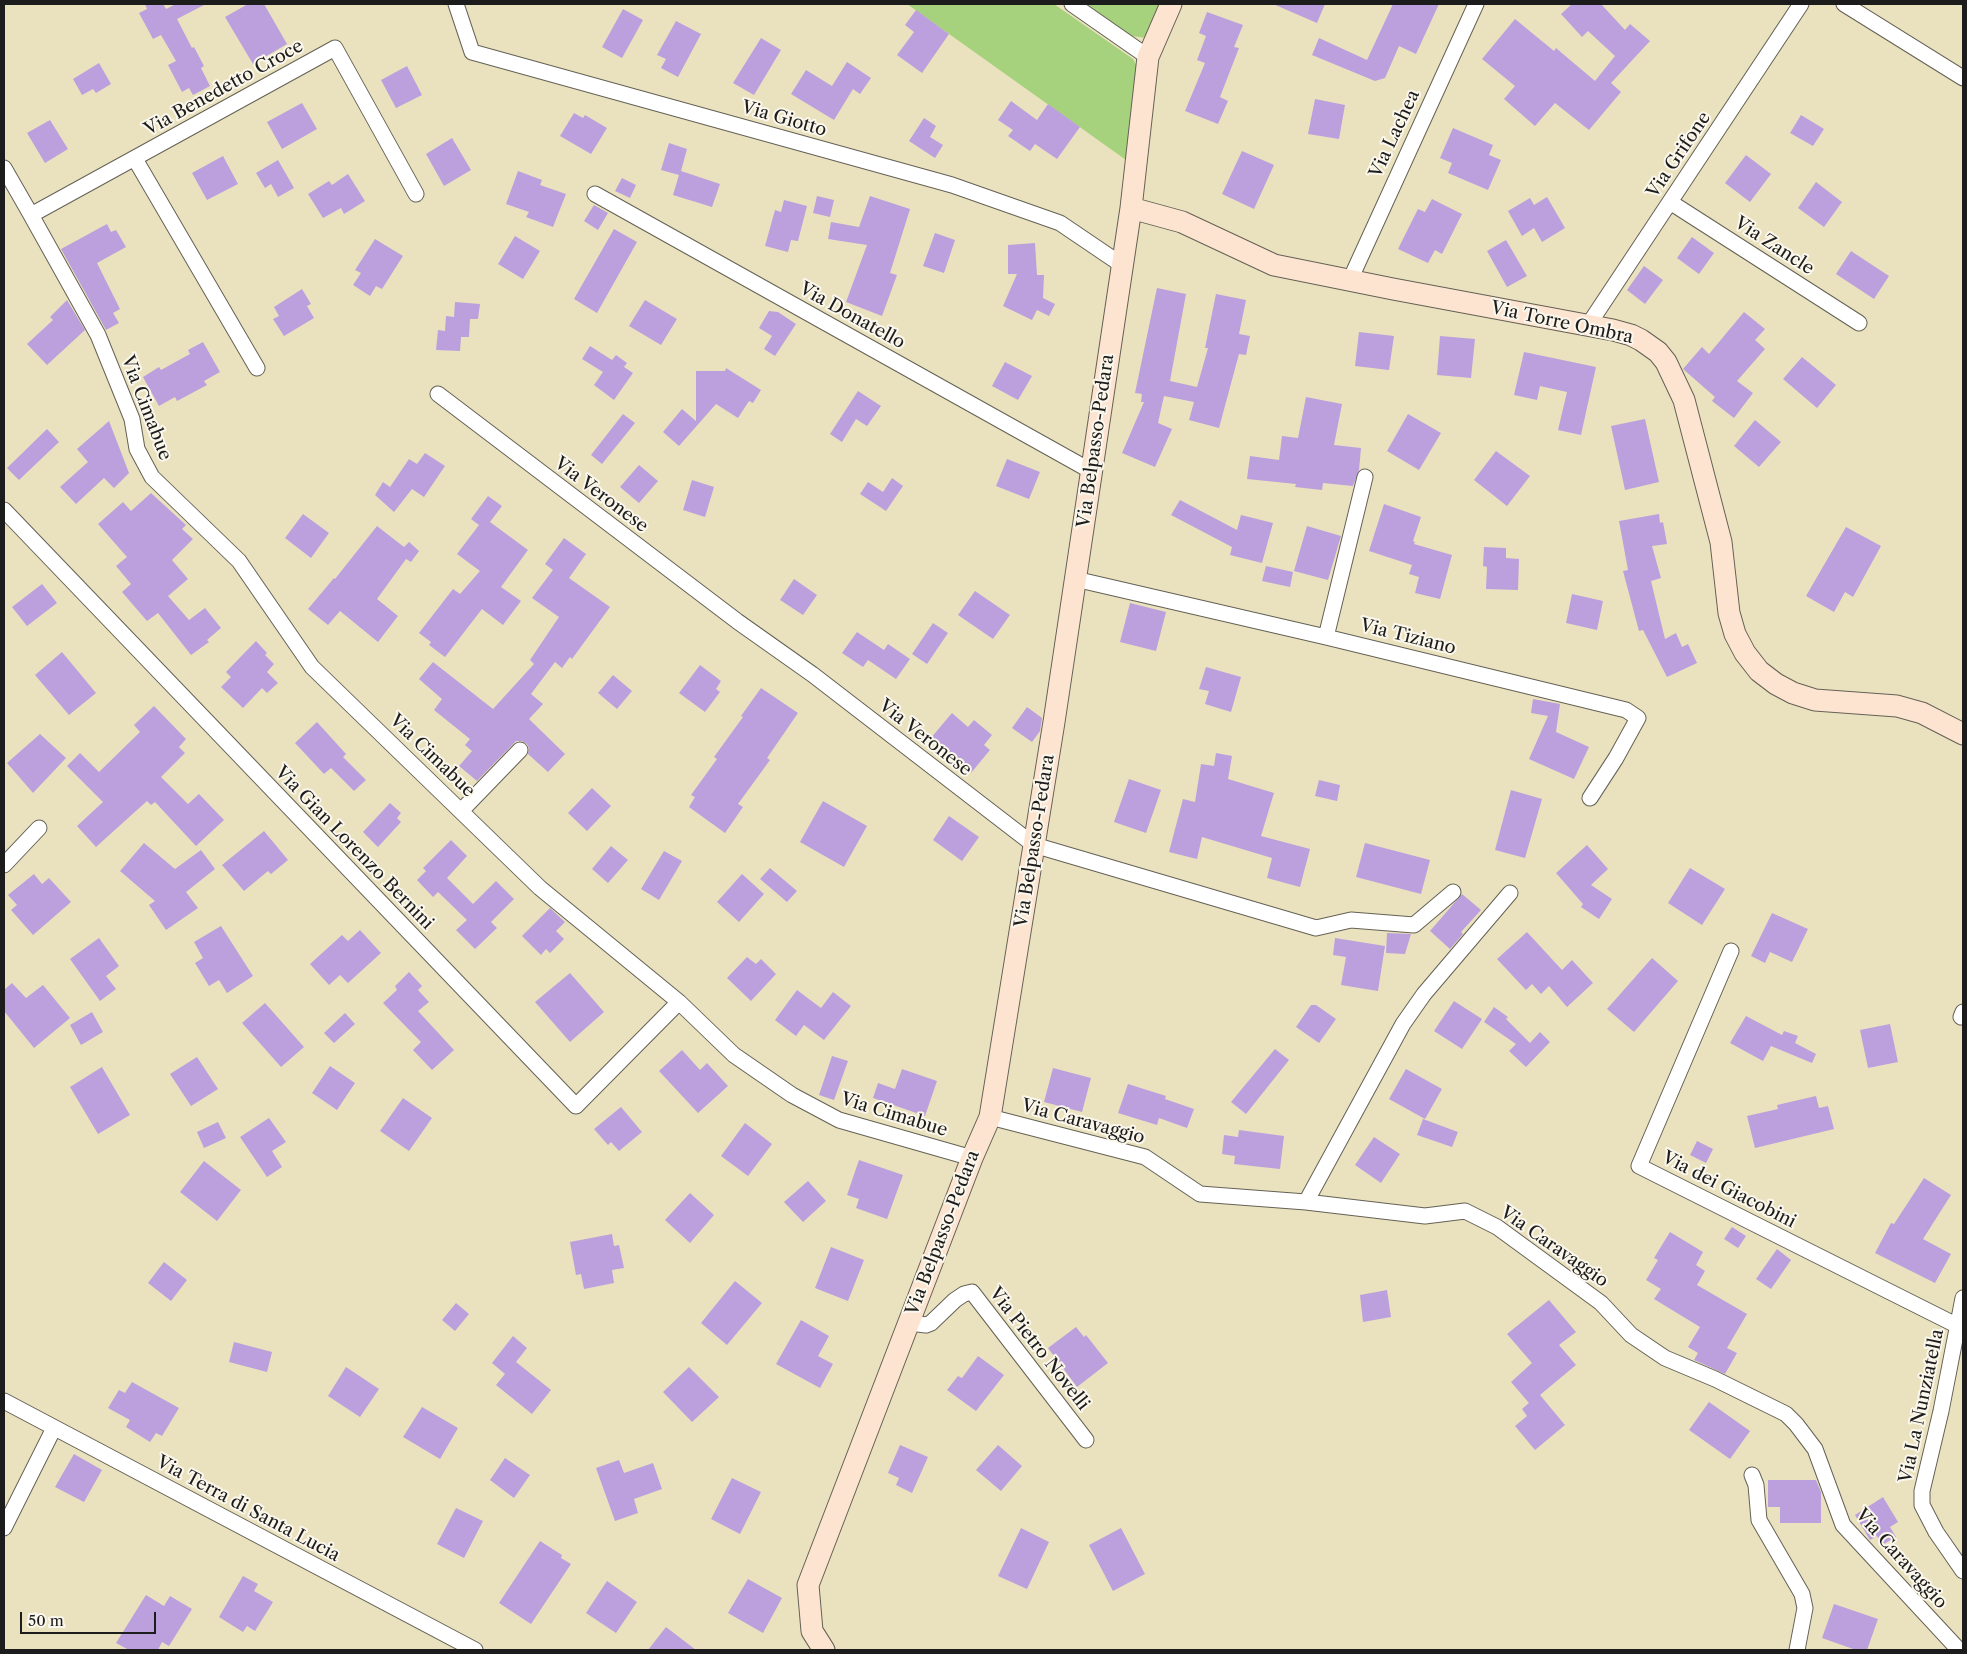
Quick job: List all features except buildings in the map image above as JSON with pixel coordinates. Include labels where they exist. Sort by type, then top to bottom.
[{"type":"street","name":"Via Giotto","points":[[456,4],[472,52],[952,185],[1060,223],[1122,265]]},
{"type":"street","points":[[1072,4],[1148,58]]},
{"type":"street","name":"Via Belpasso-Pedara","points":[[824,1650],[812,1630],[808,1585],[972,1158],[990,1117],[1034,845],[1131,208],[1148,58],[1171,4]]},
{"type":"street","name":"Via Lachea","points":[[1350,280],[1476,4]]},
{"type":"street","name":"Via Grifone","points":[[1587,327],[1801,4]]},
{"type":"street","points":[[1844,4],[1963,78]]},
{"type":"street","name":"Via Benedetto Croce","points":[[31,215],[335,48],[416,194]]},
{"type":"street","points":[[136,159],[257,368]]},
{"type":"street","points":[[4,168],[31,215]]},
{"type":"street","name":"Via Donatello","points":[[595,194],[1091,471]]},
{"type":"street","name":"Via Zancle","points":[[1670,202],[1859,323]]},
{"type":"street","name":"Via Torre Ombra","points":[[1131,208],[1182,222],[1274,265],[1587,327],[1613,330],[1642,340],[1658,352],[1666,362],[1684,400],[1721,542],[1729,613],[1735,634],[1745,653],[1759,671],[1792,693],[1815,700],[1897,706],[1922,713],[1963,734]]},
{"type":"street","name":"Via Cimabue","points":[[31,215],[98,336],[132,419],[137,448],[152,478],[239,561],[312,667],[540,888],[679,1002],[734,1055],[778,1086],[839,1120],[972,1158]]},
{"type":"street","name":"Via Veronese","points":[[438,394],[729,615],[812,674],[1034,845],[1316,928],[1351,920],[1414,925],[1453,892]]},
{"type":"street","points":[[1326,637],[1365,477]]},
{"type":"street","name":"Via Gian Lorenzo Bernini","points":[[4,510],[576,1106],[679,1002]]},
{"type":"street","name":"Via Tiziano","points":[[1075,579],[1326,637],[1626,710],[1638,718],[1616,758],[1590,798]]},
{"type":"street","points":[[461,811],[520,750]]},
{"type":"street","points":[[4,865],[40,828]]},
{"type":"street","points":[[1306,1202],[1403,1024],[1424,994],[1510,893]]},
{"type":"street","name":"Via dei Giacobini","points":[[1731,951],[1639,1166],[1958,1326]]},
{"type":"street","name":"Via Caravaggio","points":[[990,1117],[1145,1157],[1200,1194],[1306,1202],[1425,1216],[1465,1211],[1497,1228],[1601,1303],[1631,1335],[1665,1358],[1716,1379],[1786,1414],[1815,1449],[1843,1525],[1959,1650]]},
{"type":"street","name":"Via Pietro Novelli","points":[[909,1323],[926,1325],[931,1323],[955,1300],[964,1294],[972,1292],[1086,1440]]},
{"type":"street","name":"Via La Nunziatella","points":[[1963,1298],[1941,1411],[1922,1491],[1922,1505],[1936,1532],[1963,1571]]},
{"type":"street","name":"Via Terra di Santa Lucia","points":[[4,1401],[475,1650]]},
{"type":"street","points":[[4,1528],[54,1428]]},
{"type":"street","points":[[1752,1475],[1756,1485],[1759,1520],[1802,1594],[1805,1608],[1797,1650]]},
{"type":"green space","points":[[907,4],[1054,4],[1133,59],[1139,70],[1126,160]]},
{"type":"green space","points":[[1087,4],[1163,4],[1146,38],[1132,36]]}]
